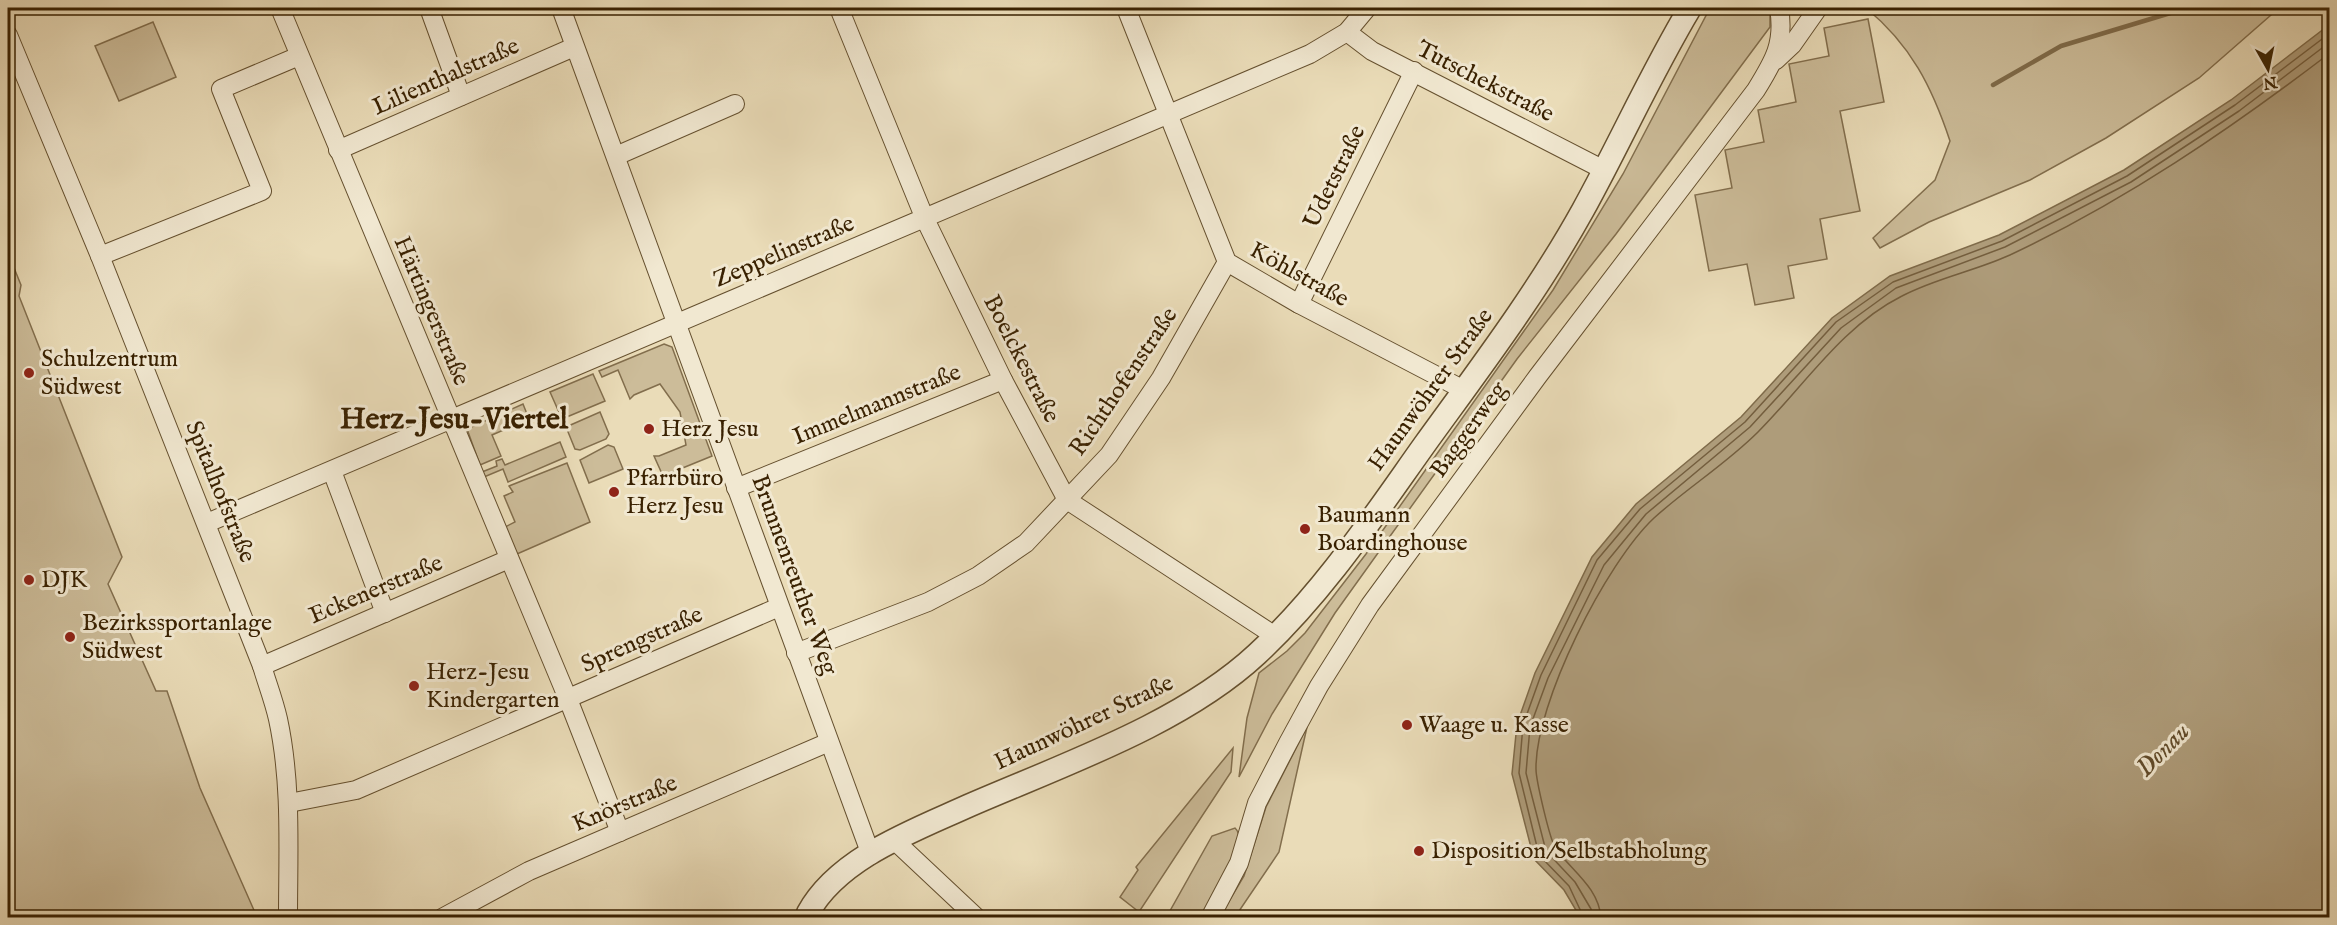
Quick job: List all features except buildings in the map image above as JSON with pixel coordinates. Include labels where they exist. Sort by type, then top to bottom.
[{"type":"street","name":"Härtingerstraße","points":[[280,8],[568,699],[620,832]]},
{"type":"street","points":[[429,8],[461,96]]},
{"type":"street","name":"Brunnenreuther Weg","points":[[561,8],[871,855]]},
{"type":"street","name":"Boelckestraße","points":[[839,8],[925,219],[1004,380],[1067,500],[1275,636]]},
{"type":"street","name":"Köhlstraße","points":[[1126,8],[1227,262],[1299,304],[1464,390]]},
{"type":"street","name":"Zeppelinstraße","points":[[207,523],[676,322],[925,219],[1168,112],[1310,54],[1347,32],[1367,8]]},
{"type":"street","name":"Haunwöhrer Straße","points":[[805,915],[833,879],[871,855],[895,841],[1170,714],[1227,679],[1275,636],[1325,581],[1540,284],[1690,8]]},
{"type":"street","name":"Baggerweg","points":[[1776,60],[1780,29],[1779,8]]},
{"type":"street","name":"Baggerweg","points":[[1210,918],[1239,863],[1262,793],[1319,686],[1370,605],[1538,376],[1636,250],[1776,60],[1792,45],[1818,8]]},
{"type":"street","name":"Tutschekstraße","points":[[1347,32],[1372,51],[1604,170]]},
{"type":"street","name":"Spitalhofstraße","points":[[8,35],[100,256],[262,666],[278,718],[288,803],[288,918]]},
{"type":"street","name":"Lilienthalstraße","points":[[338,150],[574,47]]},
{"type":"street","points":[[100,256],[262,191],[220,89],[299,56]]},
{"type":"street","name":"Udetstraße","points":[[1299,304],[1414,71]]},
{"type":"street","points":[[616,156],[735,104]]},
{"type":"street","name":"Richthofenstraße","points":[[796,652],[928,602],[978,576],[1026,543],[1109,455],[1161,378],[1227,262]]},
{"type":"street","name":"Immelmannstraße","points":[[736,488],[1004,380]]},
{"type":"street","points":[[332,471],[385,613]]},
{"type":"street","name":"Eckenerstraße","points":[[262,666],[509,559]]},
{"type":"street","name":"Sprengstraße","points":[[288,803],[356,790],[779,607]]},
{"type":"street","name":"Knörstraße","points":[[442,918],[529,871],[829,742]]},
{"type":"street","points":[[895,841],[977,918]]},
{"type":"shaded area","points":[[1710,8],[1770,8],[1770,27],[1616,234],[1517,359],[1335,613],[1272,714],[1239,777],[1247,718],[1259,673],[1305,633],[1366,554],[1553,290],[1623,174]]},
{"type":"shaded area","points":[[1866,8],[2279,8],[2199,78],[2106,138],[2030,180],[1929,222],[1880,248],[1873,238],[1935,180],[1950,141],[1936,103],[1908,52],[1882,22]]},
{"type":"shaded area","points":[[1868,19],[1884,102],[1840,111],[1860,211],[1820,219],[1827,259],[1788,266],[1794,298],[1755,305],[1747,264],[1709,271],[1695,195],[1732,188],[1725,150],[1764,142],[1758,110],[1796,102],[1789,64],[1829,56],[1824,28]]},
{"type":"shaded area","points":[[153,22],[176,77],[119,101],[95,46]]},
{"type":"shaded area","name":"Bezirkssportanlage Südwest","points":[[8,253],[21,285],[19,296],[122,557],[108,584],[156,691],[167,691],[200,788],[257,917],[8,917]]},
{"type":"shaded area","points":[[664,344],[672,347],[712,456],[663,476],[654,456],[686,445],[680,412],[660,384],[630,399],[618,370],[602,377],[599,371]]},
{"type":"shaded area","points":[[593,374],[605,401],[562,419],[550,392]]},
{"type":"shaded area","points":[[523,404],[529,419],[492,435],[501,456],[480,465],[467,429]]},
{"type":"shaded area","points":[[600,412],[609,434],[606,439],[580,450],[575,449],[566,427]]},
{"type":"shaded area","points":[[560,442],[566,457],[508,482],[503,469],[484,477],[482,472],[497,466],[496,461],[502,459],[505,465]]},
{"type":"shaded area","points":[[608,445],[614,447],[623,469],[589,483],[580,460]]},
{"type":"shaded area","points":[[567,463],[590,522],[517,554],[505,527],[515,522],[504,496],[513,492],[509,486]]},
{"type":"shaded area","points":[[1307,727],[1279,852],[1235,917],[1219,918],[1244,876],[1266,807]]},
{"type":"shaded area","points":[[1233,748],[1231,772],[1139,912],[1120,897],[1138,870],[1136,867]]},
{"type":"shaded area","points":[[1235,828],[1239,835],[1234,858],[1203,917],[1166,918],[1212,836]]},
{"type":"water","name":"Donau","points":[[2329,25],[2329,917],[1580,917],[1564,890],[1534,859],[1512,774],[1517,724],[1535,673],[1592,557],[1636,504],[1741,417],[1832,318],[1890,276],[1999,235],[2124,170],[2231,100]]},
{"type":"waterway","points":[[1993,85],[2061,46],[2187,8]]},
{"type":"place","name":"Schulzentrum Südwest","points":[[29,373]]},
{"type":"place","name":"Herz Jesu","points":[[649,429]]},
{"type":"place","name":"Pfarrbüro Herz Jesu","points":[[614,492]]},
{"type":"place","name":"Baumann Boardinghouse","points":[[1305,529]]},
{"type":"place","name":"DJK","points":[[29,580]]},
{"type":"place","name":"Bezirkssportanlage Südwest","points":[[70,637]]},
{"type":"place","name":"Herz-Jesu Kindergarten","points":[[414,686]]},
{"type":"place","name":"Waage u. Kasse","points":[[1407,725]]},
{"type":"place","name":"Disposition/Selbstabholung","points":[[1419,851]]},
{"type":"district","name":"Herz-Jesu-Viertel","points":[[454,420]]}]
